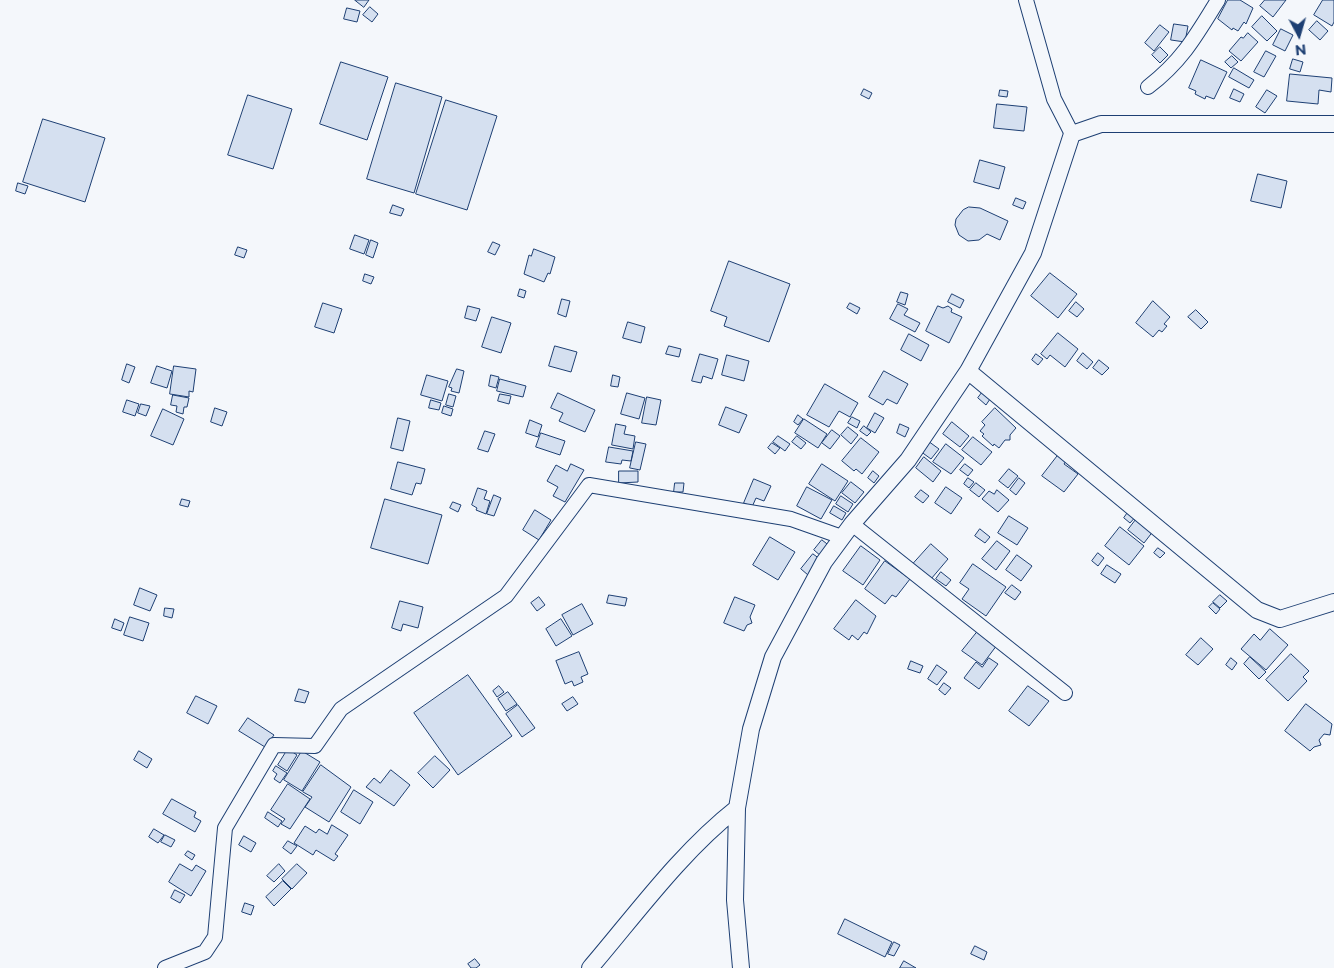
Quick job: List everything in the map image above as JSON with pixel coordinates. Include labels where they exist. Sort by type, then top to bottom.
[{"type":"street","points":[[741,968],[735,900],[737,808],[752,729],[773,657],[800,603],[824,562],[847,530],[908,460],[968,370],[1033,253],[1072,134],[1054,99],[1026,0]]},
{"type":"street","points":[[1148,87],[1165,74],[1184,55],[1218,0]]},
{"type":"street","points":[[1072,134],[1101,124],[1334,124]]},
{"type":"street","points":[[968,370],[1257,610],[1280,619],[1334,602]]},
{"type":"street","points":[[165,968],[205,952],[215,937],[225,828],[274,745],[315,746],[341,709],[506,596],[589,485],[847,530],[1065,692]]},
{"type":"street","points":[[590,968],[676,866],[713,827],[737,808]]},
{"type":"building","points":[[355,0],[369,0],[364,7]]},
{"type":"building","points":[[1228,0],[1240,0],[1253,8],[1246,24],[1244,22],[1238,31],[1233,28],[1232,30],[1218,19]]},
{"type":"building","points":[[1265,0],[1286,0],[1273,17],[1260,6]]},
{"type":"building","points":[[1323,0],[1334,0],[1334,22],[1332,26],[1314,15]]},
{"type":"building","points":[[370,7],[378,14],[372,22],[363,15]]},
{"type":"building","points":[[347,8],[360,11],[357,22],[344,19]]},
{"type":"building","points":[[1262,16],[1277,31],[1267,41],[1252,27]]},
{"type":"building","points":[[1317,21],[1328,31],[1320,40],[1309,30]]},
{"type":"building","points":[[1174,24],[1188,26],[1185,42],[1171,40]]},
{"type":"building","points":[[1160,25],[1169,32],[1154,51],[1145,43]]},
{"type":"building","points":[[1281,29],[1293,35],[1285,51],[1273,45]]},
{"type":"building","points":[[1248,33],[1258,42],[1241,61],[1229,51],[1241,37],[1243,38]]},
{"type":"building","points":[[1160,47],[1168,55],[1160,63],[1152,55]]},
{"type":"building","points":[[1266,51],[1276,56],[1264,77],[1254,72]]},
{"type":"building","points":[[1232,56],[1238,62],[1231,68],[1225,62]]},
{"type":"building","points":[[1293,59],[1303,62],[1300,72],[1290,69]]},
{"type":"building","points":[[1201,60],[1227,72],[1214,99],[1206,96],[1205,99],[1195,94],[1196,91],[1189,88]]},
{"type":"building","points":[[341,62],[388,77],[367,140],[320,124]]},
{"type":"building","points":[[1234,68],[1254,80],[1249,88],[1229,77]]},
{"type":"building","points":[[1290,74],[1332,78],[1331,92],[1319,90],[1318,104],[1287,101]]},
{"type":"building","points":[[396,83],[442,97],[414,193],[367,179]]},
{"type":"building","points":[[864,89],[872,93],[869,99],[861,95]]},
{"type":"building","points":[[1234,89],[1244,94],[1240,102],[1230,98]]},
{"type":"building","points":[[1000,90],[1008,91],[1007,97],[999,96]]},
{"type":"building","points":[[1267,90],[1277,96],[1265,113],[1256,107]]},
{"type":"building","points":[[248,95],[292,109],[273,169],[228,155]]},
{"type":"building","points":[[446,100],[497,116],[467,210],[416,194]]},
{"type":"building","points":[[997,104],[1027,107],[1024,131],[994,128]]},
{"type":"building","points":[[43,119],[105,138],[85,202],[23,182]]},
{"type":"building","points":[[980,160],[1005,167],[999,189],[974,182]]},
{"type":"building","points":[[1258,174],[1287,181],[1281,208],[1251,201]]},
{"type":"building","points":[[18,183],[28,186],[25,194],[16,191]]},
{"type":"building","points":[[1016,198],[1026,202],[1023,209],[1013,205]]},
{"type":"building","points":[[393,205],[404,209],[401,216],[390,213]]},
{"type":"building","points":[[969,207],[980,208],[1008,221],[1000,240],[987,234],[979,240],[968,241],[959,235],[955,225],[956,219],[963,210]]},
{"type":"building","points":[[355,235],[369,240],[364,254],[350,249]]},
{"type":"building","points":[[371,240],[378,243],[373,258],[366,255]]},
{"type":"building","points":[[493,242],[500,245],[495,255],[488,252]]},
{"type":"building","points":[[238,247],[247,250],[244,258],[235,255]]},
{"type":"building","points":[[534,249],[555,257],[550,274],[548,273],[544,282],[524,274],[529,255],[531,256]]},
{"type":"building","points":[[729,261],[790,284],[769,342],[724,326],[727,317],[711,311]]},
{"type":"building","points":[[1050,273],[1077,294],[1058,318],[1031,296]]},
{"type":"building","points":[[365,274],[374,277],[371,284],[363,281]]},
{"type":"building","points":[[520,289],[526,291],[524,298],[518,296]]},
{"type":"building","points":[[901,292],[908,294],[905,305],[897,302]]},
{"type":"building","points":[[952,294],[964,300],[960,308],[948,302]]},
{"type":"building","points":[[562,299],[570,301],[566,317],[558,314]]},
{"type":"building","points":[[1153,301],[1170,317],[1164,324],[1167,326],[1162,332],[1159,330],[1153,337],[1136,323]]},
{"type":"building","points":[[1076,302],[1084,309],[1077,317],[1069,311]]},
{"type":"building","points":[[323,303],[342,309],[334,333],[315,327]]},
{"type":"building","points":[[850,303],[860,308],[857,314],[847,308]]},
{"type":"building","points":[[898,304],[908,309],[904,315],[920,323],[915,332],[890,319]]},
{"type":"building","points":[[468,306],[480,309],[476,321],[465,318]]},
{"type":"building","points":[[938,306],[943,308],[948,306],[952,309],[951,312],[962,317],[949,343],[926,331]]},
{"type":"building","points":[[1196,310],[1208,322],[1201,329],[1188,317]]},
{"type":"building","points":[[492,317],[511,323],[501,353],[482,347]]},
{"type":"building","points":[[628,322],[645,327],[641,343],[623,338]]},
{"type":"building","points":[[1058,333],[1078,349],[1065,367],[1050,355],[1047,359],[1041,354]]},
{"type":"building","points":[[909,334],[929,345],[921,361],[901,350]]},
{"type":"building","points":[[555,346],[577,352],[571,372],[549,366]]},
{"type":"building","points":[[669,346],[681,349],[679,357],[666,354]]},
{"type":"building","points":[[1083,353],[1093,362],[1087,369],[1077,361]]},
{"type":"building","points":[[700,354],[718,359],[712,379],[703,376],[701,383],[692,381]]},
{"type":"building","points":[[1036,354],[1043,359],[1038,365],[1032,360]]},
{"type":"building","points":[[727,355],[749,361],[744,381],[722,375]]},
{"type":"building","points":[[1099,360],[1109,368],[1102,375],[1093,368]]},
{"type":"building","points":[[127,364],[135,367],[129,383],[122,380]]},
{"type":"building","points":[[157,366],[172,371],[167,388],[151,383]]},
{"type":"building","points":[[174,366],[196,369],[193,392],[189,391],[189,397],[170,394]]},
{"type":"building","points":[[457,369],[464,371],[459,393],[451,391],[452,388],[449,387]]},
{"type":"building","points":[[884,371],[908,384],[897,404],[887,399],[883,405],[869,397]]},
{"type":"building","points":[[427,375],[448,381],[442,401],[421,395]]},
{"type":"building","points":[[491,375],[499,377],[496,388],[489,386]]},
{"type":"building","points":[[613,375],[620,377],[618,387],[611,386]]},
{"type":"building","points":[[500,379],[526,386],[523,397],[497,391]]},
{"type":"building","points":[[825,384],[858,403],[850,417],[839,411],[829,427],[807,415]]},
{"type":"building","points":[[984,390],[992,396],[986,405],[978,398]]},
{"type":"building","points":[[558,393],[595,410],[585,432],[559,421],[563,413],[551,408]]},
{"type":"building","points":[[627,393],[645,398],[639,419],[621,414]]},
{"type":"building","points":[[449,394],[456,396],[453,407],[446,405]]},
{"type":"building","points":[[500,394],[511,396],[509,404],[498,401]]},
{"type":"building","points":[[173,395],[189,398],[187,407],[184,407],[183,414],[176,412],[177,406],[171,405]]},
{"type":"building","points":[[647,397],[661,400],[656,425],[642,423]]},
{"type":"building","points":[[127,400],[139,404],[135,416],[123,412]]},
{"type":"building","points":[[431,400],[441,403],[439,410],[429,408]]},
{"type":"building","points":[[141,404],[150,406],[146,416],[138,413]]},
{"type":"building","points":[[444,406],[453,409],[451,416],[442,413]]},
{"type":"building","points":[[726,407],[747,415],[739,433],[719,425]]},
{"type":"building","points":[[215,408],[227,412],[222,426],[211,422]]},
{"type":"building","points":[[995,408],[1016,428],[1010,435],[1010,440],[1005,440],[999,448],[994,444],[993,446],[982,436],[984,434],[980,431],[985,425],[982,422]]},
{"type":"building","points":[[163,409],[184,419],[173,445],[151,436]]},
{"type":"building","points":[[875,413],[884,418],[875,433],[867,428]]},
{"type":"building","points":[[798,415],[803,419],[798,425],[794,422]]},
{"type":"building","points":[[852,417],[860,421],[857,428],[848,423]]},
{"type":"building","points":[[398,418],[410,421],[403,451],[391,448]]},
{"type":"building","points":[[804,419],[827,434],[818,448],[795,433]]},
{"type":"building","points":[[530,420],[542,425],[538,437],[526,433]]},
{"type":"building","points":[[952,422],[969,436],[960,447],[943,434]]},
{"type":"building","points":[[616,424],[626,426],[624,434],[635,436],[633,449],[612,445]]},
{"type":"building","points":[[900,424],[909,428],[905,437],[897,433]]},
{"type":"building","points":[[864,426],[871,432],[867,436],[860,431]]},
{"type":"building","points":[[848,427],[858,435],[851,444],[841,435]]},
{"type":"building","points":[[832,430],[840,436],[830,449],[822,443]]},
{"type":"building","points":[[485,431],[495,434],[488,452],[478,449]]},
{"type":"building","points":[[541,433],[565,441],[560,455],[536,447]]},
{"type":"building","points":[[778,436],[790,444],[785,451],[773,442]]},
{"type":"building","points":[[797,436],[806,443],[801,449],[792,442]]},
{"type":"building","points":[[973,437],[992,452],[981,465],[962,450]]},
{"type":"building","points":[[861,438],[879,452],[862,474],[856,469],[854,471],[842,461]]},
{"type":"building","points":[[928,441],[939,449],[931,459],[920,451]]},
{"type":"building","points":[[636,442],[646,444],[640,470],[630,468]]},
{"type":"building","points":[[772,443],[780,448],[775,454],[768,448]]},
{"type":"building","points":[[946,444],[964,458],[951,474],[933,462]]},
{"type":"building","points":[[609,447],[633,451],[631,461],[622,460],[621,464],[606,462]]},
{"type":"building","points":[[1059,454],[1068,458],[1064,464],[1078,474],[1064,492],[1042,476]]},
{"type":"building","points":[[924,457],[941,471],[933,482],[916,468]]},
{"type":"building","points":[[398,462],[425,469],[421,484],[416,483],[412,495],[391,489]]},
{"type":"building","points":[[571,464],[584,470],[565,502],[553,496],[558,487],[547,481],[556,465],[567,471]]},
{"type":"building","points":[[822,464],[848,481],[835,501],[809,484]]},
{"type":"building","points":[[965,464],[973,470],[968,476],[960,470]]},
{"type":"building","points":[[1009,469],[1018,476],[1008,488],[999,481]]},
{"type":"building","points":[[619,471],[638,471],[638,482],[619,483]]},
{"type":"building","points":[[873,471],[879,476],[874,483],[868,478]]},
{"type":"building","points":[[968,478],[974,482],[969,488],[964,484]]},
{"type":"building","points":[[1019,478],[1025,483],[1016,495],[1010,490]]},
{"type":"building","points":[[754,479],[771,486],[764,501],[756,498],[752,507],[744,503]]},
{"type":"building","points":[[851,482],[864,492],[855,503],[842,493]]},
{"type":"building","points":[[675,483],[684,483],[683,492],[674,492]]},
{"type":"building","points":[[976,483],[985,490],[979,497],[970,490]]},
{"type":"building","points":[[807,487],[832,500],[821,519],[797,506]]},
{"type":"building","points":[[946,487],[962,498],[951,514],[935,503]]},
{"type":"building","points":[[478,488],[487,491],[484,499],[490,501],[486,514],[476,510],[477,508],[472,505]]},
{"type":"building","points":[[921,490],[929,496],[923,503],[915,497]]},
{"type":"building","points":[[997,490],[1009,500],[998,512],[982,499],[989,491],[994,494]]},
{"type":"building","points":[[494,495],[501,498],[494,516],[487,514]]},
{"type":"building","points":[[841,496],[853,504],[848,512],[836,504]]},
{"type":"building","points":[[182,499],[190,501],[188,507],[180,505]]},
{"type":"building","points":[[385,499],[442,515],[428,564],[371,548]]},
{"type":"building","points":[[453,502],[461,505],[458,512],[450,508]]},
{"type":"building","points":[[834,506],[846,513],[842,520],[830,513]]},
{"type":"building","points":[[1131,508],[1138,514],[1130,523],[1124,518]]},
{"type":"building","points":[[535,510],[551,520],[539,540],[523,530]]},
{"type":"building","points":[[1009,516],[1028,528],[1017,545],[998,533]]},
{"type":"building","points":[[1138,517],[1154,530],[1144,543],[1128,530]]},
{"type":"building","points":[[1120,527],[1144,546],[1129,565],[1105,546]]},
{"type":"building","points":[[980,529],[990,537],[985,543],[975,536]]},
{"type":"building","points":[[770,537],[795,552],[778,580],[753,565]]},
{"type":"building","points":[[822,540],[831,547],[822,557],[814,550]]},
{"type":"building","points":[[997,541],[1010,551],[996,570],[982,559]]},
{"type":"building","points":[[931,544],[948,559],[931,579],[913,564]]},
{"type":"building","points":[[861,546],[880,560],[863,585],[843,571]]},
{"type":"building","points":[[1158,548],[1165,553],[1160,558],[1154,553]]},
{"type":"building","points":[[1098,553],[1104,558],[1098,566],[1092,561]]},
{"type":"building","points":[[813,554],[820,559],[808,575],[801,569]]},
{"type":"building","points":[[1017,555],[1032,566],[1021,581],[1006,570]]},
{"type":"building","points":[[885,561],[910,579],[896,597],[892,595],[885,604],[865,589]]},
{"type":"building","points":[[973,564],[1006,587],[986,616],[962,599],[969,589],[960,583]]},
{"type":"building","points":[[1107,565],[1121,574],[1115,583],[1101,574]]},
{"type":"building","points":[[941,572],[951,580],[946,586],[936,579]]},
{"type":"building","points":[[1012,585],[1021,592],[1015,600],[1005,593]]},
{"type":"building","points":[[140,588],[157,595],[150,611],[134,605]]},
{"type":"building","points":[[609,595],[627,598],[625,606],[607,603]]},
{"type":"building","points":[[1220,595],[1227,601],[1220,608],[1213,602]]},
{"type":"building","points":[[539,597],[545,605],[537,611],[531,603]]},
{"type":"building","points":[[735,597],[755,605],[750,617],[752,623],[747,625],[744,631],[724,623]]},
{"type":"building","points":[[856,600],[876,616],[867,634],[864,632],[858,640],[852,635],[849,640],[834,629]]},
{"type":"building","points":[[400,601],[423,607],[418,628],[403,624],[401,631],[392,628]]},
{"type":"building","points":[[1213,603],[1220,609],[1216,614],[1209,607]]},
{"type":"building","points":[[582,604],[593,624],[573,635],[562,615]]},
{"type":"building","points":[[165,608],[174,609],[172,618],[164,616]]},
{"type":"building","points":[[130,617],[149,623],[143,641],[124,635]]},
{"type":"building","points":[[115,619],[124,623],[121,631],[112,628]]},
{"type":"building","points":[[561,619],[572,636],[556,646],[546,629]]},
{"type":"building","points":[[1270,629],[1288,645],[1266,670],[1241,649],[1254,634],[1260,640]]},
{"type":"building","points":[[978,631],[997,645],[982,665],[962,651]]},
{"type":"building","points":[[1201,638],[1213,649],[1198,665],[1186,655]]},
{"type":"building","points":[[579,652],[588,674],[581,677],[583,682],[574,686],[572,681],[565,684],[556,661]]},
{"type":"building","points":[[1291,654],[1309,671],[1303,677],[1307,681],[1288,701],[1266,680]]},
{"type":"building","points":[[1250,657],[1266,672],[1259,679],[1244,664]]},
{"type":"building","points":[[989,658],[998,664],[979,689],[964,678],[976,662],[982,667]]},
{"type":"building","points":[[1231,658],[1237,663],[1232,670],[1226,665]]},
{"type":"building","points":[[911,661],[923,666],[920,673],[908,669]]},
{"type":"building","points":[[937,665],[947,672],[937,685],[928,679]]},
{"type":"building","points":[[468,675],[512,736],[458,775],[414,713]]},
{"type":"building","points":[[944,683],[951,688],[945,695],[939,690]]},
{"type":"building","points":[[499,686],[504,692],[497,697],[493,691]]},
{"type":"building","points":[[1028,686],[1049,701],[1029,726],[1009,711]]},
{"type":"building","points":[[299,689],[309,692],[305,703],[295,701]]},
{"type":"building","points":[[508,692],[517,704],[506,711],[498,699]]},
{"type":"building","points":[[196,696],[217,706],[208,724],[187,713]]},
{"type":"building","points":[[573,697],[578,704],[567,711],[562,704]]},
{"type":"building","points":[[1306,704],[1332,724],[1330,735],[1324,734],[1319,740],[1321,745],[1314,747],[1310,751],[1285,731]]},
{"type":"building","points":[[518,705],[535,728],[522,737],[506,714]]},
{"type":"building","points":[[248,718],[274,735],[265,747],[239,731]]},
{"type":"building","points":[[288,749],[297,755],[287,771],[278,765]]},
{"type":"building","points":[[139,751],[152,759],[147,768],[134,760]]},
{"type":"building","points":[[302,751],[320,762],[302,791],[284,780]]},
{"type":"building","points":[[435,756],[450,770],[433,788],[418,773]]},
{"type":"building","points":[[321,765],[351,787],[329,822],[305,807],[312,797],[303,792]]},
{"type":"building","points":[[276,766],[287,773],[280,783],[274,779],[277,774],[273,771]]},
{"type":"building","points":[[391,770],[410,785],[394,806],[366,787],[374,778],[380,783]]},
{"type":"building","points":[[288,784],[310,799],[290,829],[281,824],[285,819],[271,810]]},
{"type":"building","points":[[354,790],[373,802],[360,824],[341,812]]},
{"type":"building","points":[[172,799],[196,812],[194,817],[201,821],[195,832],[163,814]]},
{"type":"building","points":[[268,812],[282,821],[278,827],[265,818]]},
{"type":"building","points":[[332,825],[348,835],[335,854],[338,856],[334,861],[316,850],[313,855],[294,843],[305,826],[316,833],[319,829],[327,834]]},
{"type":"building","points":[[154,829],[164,835],[158,843],[149,837]]},
{"type":"building","points":[[165,835],[175,840],[171,847],[161,842]]},
{"type":"building","points":[[244,836],[256,843],[251,852],[239,845]]},
{"type":"building","points":[[288,841],[297,846],[291,854],[283,848]]},
{"type":"building","points":[[188,851],[195,855],[192,860],[185,855]]},
{"type":"building","points":[[180,864],[192,871],[196,865],[206,871],[191,896],[169,882]]},
{"type":"building","points":[[279,864],[285,871],[274,882],[267,876]]},
{"type":"building","points":[[297,864],[307,873],[292,889],[282,879]]},
{"type":"building","points":[[283,881],[291,889],[274,906],[266,897]]},
{"type":"building","points":[[175,890],[185,895],[180,903],[171,898]]},
{"type":"building","points":[[245,903],[254,906],[251,915],[242,912]]},
{"type":"building","points":[[845,919],[892,942],[885,957],[838,934]]},
{"type":"building","points":[[894,942],[900,945],[894,956],[888,954]]},
{"type":"building","points":[[975,946],[987,952],[984,960],[971,954]]},
{"type":"building","points":[[475,959],[480,965],[476,968],[471,968],[468,964]]},
{"type":"building","points":[[904,961],[916,968],[900,968]]}]
